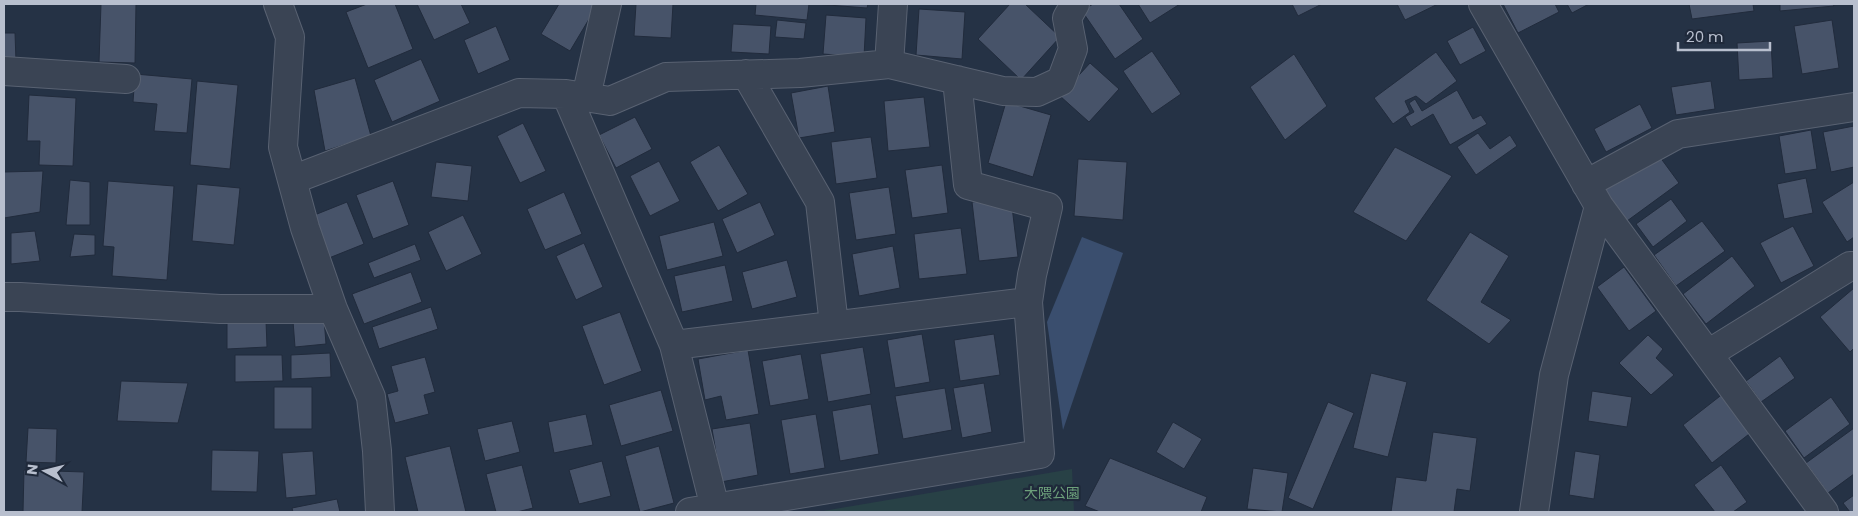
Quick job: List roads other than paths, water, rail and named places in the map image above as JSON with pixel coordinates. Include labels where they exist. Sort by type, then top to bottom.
[{"type":"street","points":[[278,4],[290,37],[283,147],[305,228],[333,309],[371,397],[377,451],[380,512]]},
{"type":"street","points":[[608,4],[576,96],[674,344],[703,510],[1040,454],[1028,302],[1032,274],[1048,208],[968,185],[958,80]]},
{"type":"street","points":[[889,64],[893,4]]},
{"type":"street","points":[[292,180],[519,93],[576,96],[610,101],[666,77],[800,73],[889,64],[1003,90],[1037,92],[1061,81],[1073,49],[1067,18],[1075,4]]},
{"type":"street","points":[[1483,4],[1592,195],[1824,512]]},
{"type":"street","points":[[4,71],[126,79]]},
{"type":"street","points":[[746,74],[820,202],[834,325]]},
{"type":"street","points":[[1534,512],[1554,375],[1592,195],[1678,134],[1854,106]]},
{"type":"street","points":[[1708,354],[1850,266],[1854,266]]},
{"type":"street","points":[[4,297],[220,309],[333,309]]},
{"type":"street","points":[[674,344],[1028,302]]},
{"type":"water","points":[[1082,237],[1123,253],[1063,430],[1047,322]]},
{"type":"park label","name":"大隈公園","points":[[1052,493]]}]
